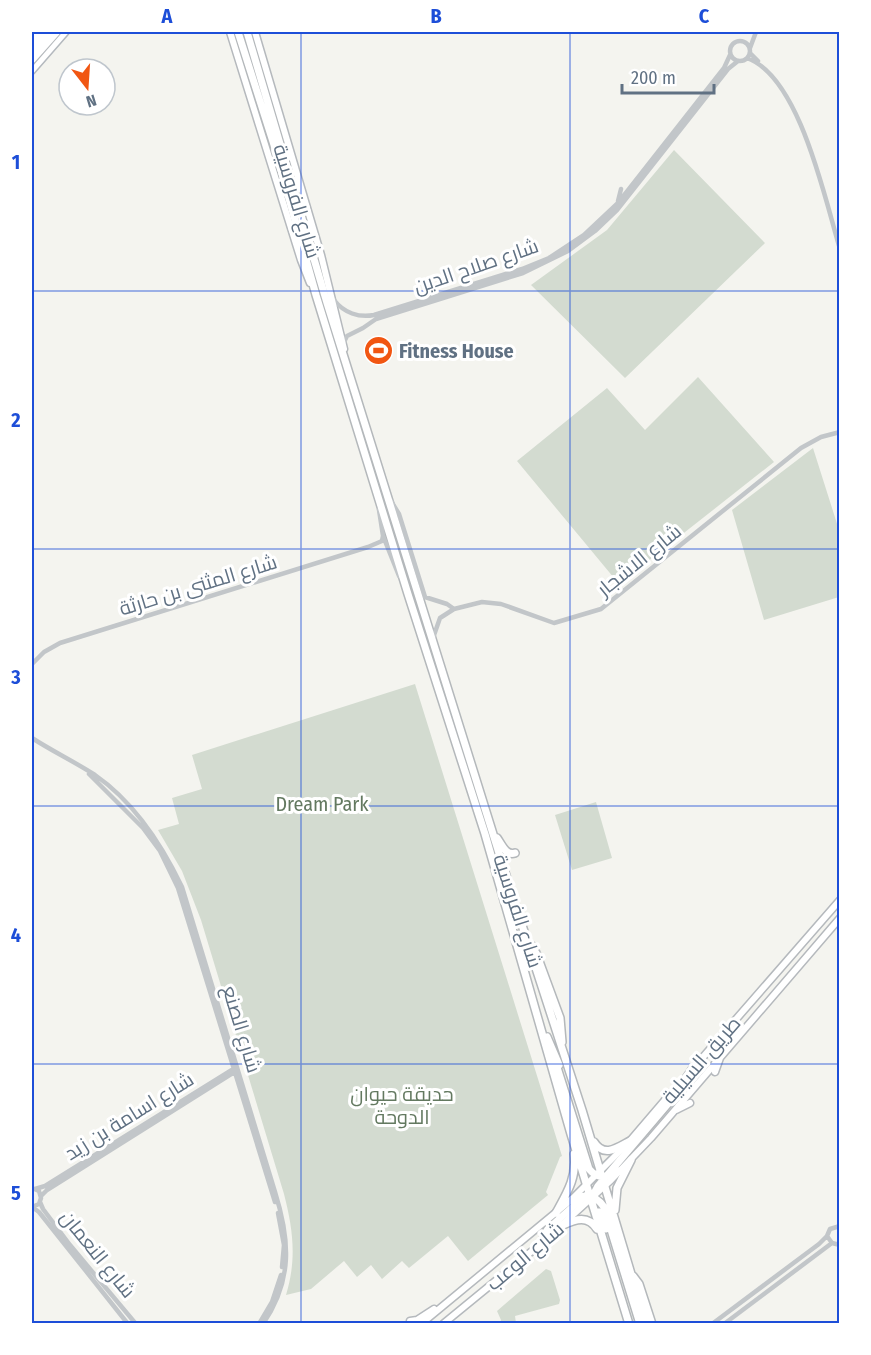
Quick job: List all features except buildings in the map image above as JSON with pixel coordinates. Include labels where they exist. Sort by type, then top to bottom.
[{"type":"highway","points":[[32,38],[37,32]]},
{"type":"highway","points":[[32,50],[47,32]]},
{"type":"highway","points":[[32,59],[56,32]]},
{"type":"highway","name":"شارع الفروسية","points":[[238,32],[408,594],[485,834],[571,1134],[629,1323]]},
{"type":"highway","name":"شارع الفروسية","points":[[247,32],[348,369],[492,831],[528,943],[536,953],[560,1017],[562,1050],[588,1133]]},
{"type":"highway","points":[[492,831],[508,853],[514,853]]},
{"type":"highway","points":[[527,980],[588,1167],[602,1178]]},
{"type":"highway","points":[[547,1037],[567,1086],[590,1160],[594,1161],[596,1157]]},
{"type":"highway","points":[[543,1242],[548,1229],[589,1194],[672,1099],[693,1068]]},
{"type":"highway","points":[[588,1133],[646,1323]]},
{"type":"highway","points":[[588,1133],[596,1146],[605,1151],[612,1150],[630,1140]]},
{"type":"highway","points":[[556,1213],[570,1188],[574,1174],[571,1134]]},
{"type":"highway","points":[[615,1218],[616,1188],[631,1160]]},
{"type":"highway","points":[[602,1178],[619,1171]]},
{"type":"highway","points":[[571,1200],[589,1194]]},
{"type":"highway","points":[[589,1194],[604,1208],[640,1323]]},
{"type":"highway","points":[[596,1216],[597,1212],[600,1212],[632,1299]]},
{"type":"highway","points":[[563,1225],[578,1219],[586,1220],[594,1224],[603,1236]]},
{"type":"highway","points":[[632,1275],[639,1282],[652,1323]]},
{"type":"main road","points":[[32,71],[66,32]]},
{"type":"main road","name":"شارع الفروسية","points":[[230,32],[301,260],[316,295]]},
{"type":"main road","name":"شارع الفروسية","points":[[255,32],[331,293],[348,369]]},
{"type":"main road","name":"طريق السيلية","points":[[602,1178],[630,1140],[840,900]]},
{"type":"main road","name":"طريق السيلية","points":[[619,1171],[673,1112],[840,918]]},
{"type":"main road","points":[[715,1072],[721,1054]]},
{"type":"main road","points":[[673,1112],[690,1103]]},
{"type":"main road","name":"شارع الوعب","points":[[442,1323],[563,1225],[589,1194]]},
{"type":"main road","points":[[556,1213],[571,1200]]},
{"type":"main road","name":"شارع الوعب","points":[[421,1323],[556,1213]]},
{"type":"main road","points":[[410,1321],[417,1320],[435,1308],[443,1306]]},
{"type":"street","points":[[754,32],[747,58],[738,62],[730,55],[732,44],[754,32]]},
{"type":"street","points":[[741,41],[747,44],[796,106],[840,240]]},
{"type":"street","name":"شارع صلاح الدين","points":[[620,203],[724,68],[730,55]]},
{"type":"street","points":[[747,58],[761,67],[778,84],[798,116],[840,249]]},
{"type":"street","name":"شارع صلاح الدين","points":[[343,345],[346,336],[363,328],[370,319],[522,269],[549,258],[584,235],[620,203],[728,69],[738,62]]},
{"type":"street","points":[[620,203],[621,189]]},
{"type":"street","points":[[331,293],[336,303],[348,312],[370,319]]},
{"type":"street","name":"شارع الاشجار","points":[[454,609],[489,602],[554,623],[601,609],[801,448],[816,440],[840,433]]},
{"type":"street","name":"شارع الفروسية","points":[[372,475],[383,536],[408,594]]},
{"type":"street","name":"شارع الفروسية","points":[[389,500],[399,514],[423,594],[428,599],[444,602],[454,609]]},
{"type":"street","points":[[378,543],[382,541],[383,536]]},
{"type":"street","points":[[378,543],[384,544],[388,549]]},
{"type":"street","name":"شارع المثنى بن حارثة","points":[[32,664],[44,652],[60,643],[378,543]]},
{"type":"street","points":[[433,641],[439,619],[454,609]]},
{"type":"street","name":"شارع الصنع","points":[[32,738],[94,774],[123,800],[163,850],[182,886],[279,1215],[284,1245],[280,1282],[261,1323]]},
{"type":"street","name":"شارع اسامة بن زيد","points":[[33,1188],[45,1186],[236,1069]]},
{"type":"street","name":"شارع اسامة بن زيد","points":[[32,1207],[47,1190],[236,1069]]},
{"type":"street","name":"شارع النعمان","points":[[33,1188],[43,1209],[70,1245],[136,1323]]},
{"type":"street","name":"شارع النعمان","points":[[32,1207],[39,1212],[128,1323]]},
{"type":"street","points":[[712,1323],[819,1244],[830,1229],[840,1226]]},
{"type":"street","points":[[724,1323],[837,1245],[827,1236]]},
{"type":"green space","points":[[674,150],[765,243],[625,378],[531,285],[607,230]]},
{"type":"green space","points":[[698,377],[774,462],[619,584],[517,461],[607,388],[645,430]]},
{"type":"green space","points":[[813,448],[839,530],[839,597],[764,620],[732,510]]},
{"type":"green space","name":"حديقة حيوان الدوحة","points":[[415,684],[562,1156],[546,1192],[548,1195],[468,1261],[448,1236],[409,1268],[402,1261],[382,1279],[371,1265],[357,1277],[344,1261],[311,1289],[286,1295],[293,1256],[290,1219],[284,1194],[201,920],[182,871],[158,830],[179,824],[172,798],[202,789],[192,755]]},
{"type":"green space","points":[[596,802],[612,858],[572,870],[555,815]]},
{"type":"green space","points":[[546,1269],[551,1271],[560,1300],[559,1304],[515,1316],[516,1323],[500,1323],[497,1311]]},
{"type":"place","name":"Fitness House","points":[[378,351]]},
{"type":"park label","name":"Dream Park","points":[[322,804]]}]
